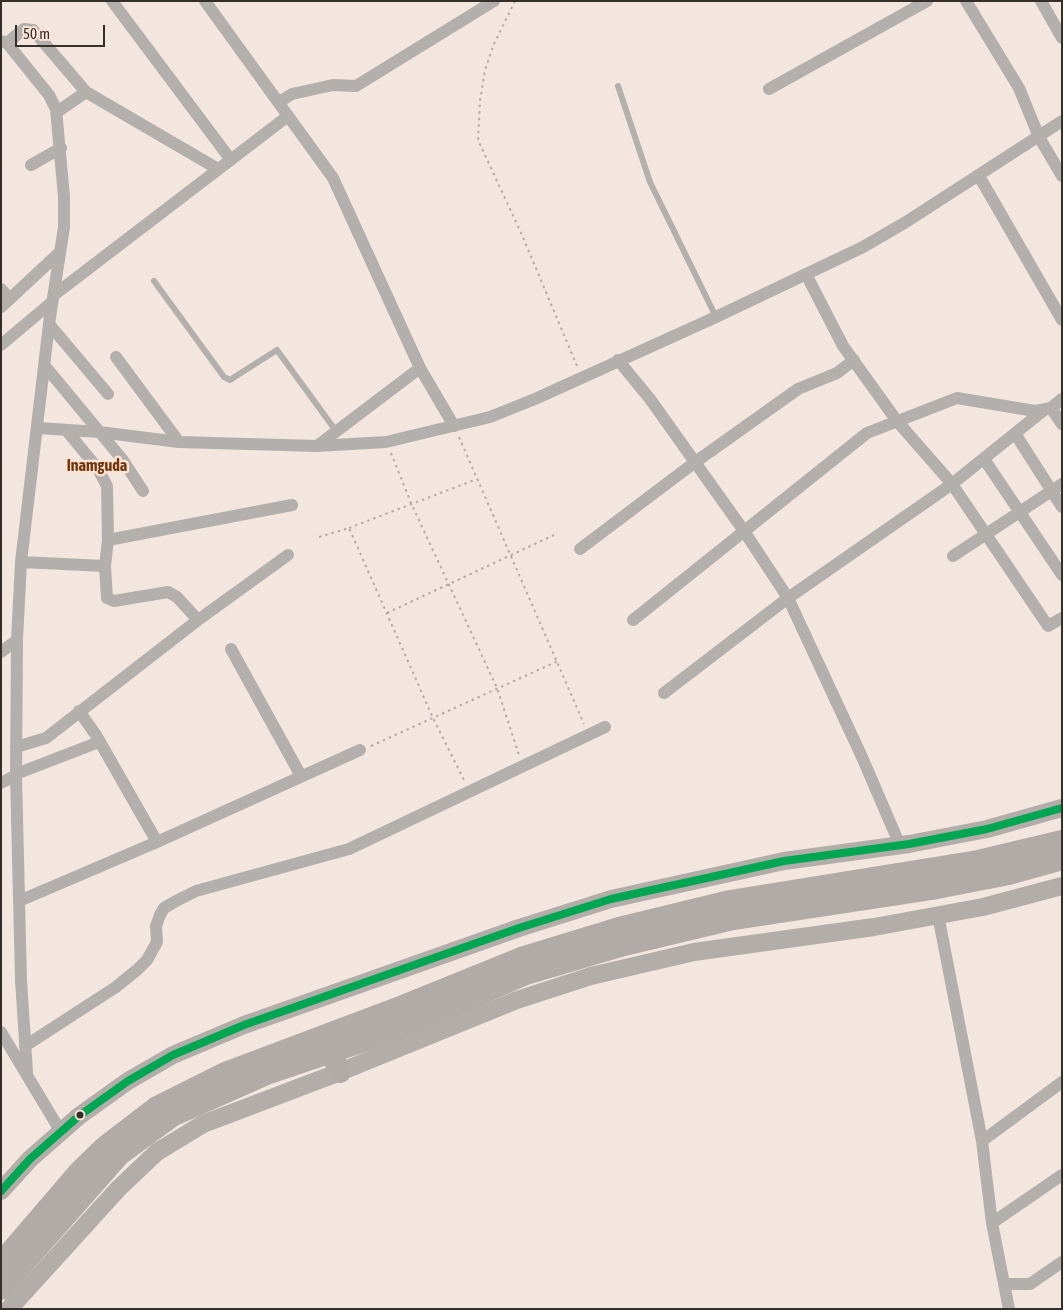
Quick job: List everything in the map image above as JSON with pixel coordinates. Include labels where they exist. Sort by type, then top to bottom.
[{"type":"highway","points":[[1,1263],[80,1171],[106,1146],[157,1107],[225,1073],[403,1006],[524,957],[619,928],[730,901],[969,863],[1062,841]]},
{"type":"highway","points":[[1,1289],[120,1154],[172,1116],[269,1073],[335,1062],[399,1029],[526,974],[624,945],[733,919],[946,886],[1009,874],[1062,859]]},
{"type":"street","points":[[112,1],[230,160]]},
{"type":"street","points":[[204,1],[333,178],[420,368],[454,426]]},
{"type":"street","points":[[279,102],[292,94],[333,85],[356,86],[494,1]]},
{"type":"street","points":[[769,89],[926,1]]},
{"type":"street","points":[[966,1],[1019,88],[1039,136],[1062,176]]},
{"type":"street","points":[[1041,1],[1062,38]]},
{"type":"street","points":[[26,1072],[16,774],[17,640],[21,562],[49,324],[64,228],[61,148],[57,112],[49,95],[4,42],[24,29],[33,30],[86,92],[218,169]]},
{"type":"street","points":[[57,112],[86,92]]},
{"type":"street","points":[[1,345],[53,299],[288,116]]},
{"type":"street","points":[[38,428],[99,432],[179,442],[317,446],[386,442],[490,417],[716,317],[863,247],[979,176],[1062,121]]},
{"type":"street","points":[[31,165],[61,148]]},
{"type":"street","points":[[979,176],[1062,320]]},
{"type":"street","points":[[4,298],[59,253]]},
{"type":"street","points":[[806,274],[844,346],[897,420],[952,484],[1048,626],[1062,618]]},
{"type":"street","points":[[49,324],[108,394]]},
{"type":"street","points":[[116,357],[179,442]]},
{"type":"street","points":[[618,360],[650,399],[744,531],[788,598],[862,757],[896,836],[898,845]]},
{"type":"street","points":[[580,549],[694,463],[798,389],[838,373],[854,360]]},
{"type":"street","points":[[45,366],[133,473],[143,491]]},
{"type":"street","points":[[317,446],[420,368]]},
{"type":"street","points":[[633,620],[852,443],[867,433],[897,420],[926,412],[957,398],[1035,411],[1048,409]]},
{"type":"street","points":[[664,693],[788,598],[952,484],[1062,399]]},
{"type":"street","points":[[1048,409],[1062,424]]},
{"type":"street","points":[[67,431],[98,469],[107,486],[108,540],[104,566],[106,595],[110,601],[168,592],[177,597],[198,620]]},
{"type":"street","points":[[1016,435],[1056,488],[1062,507]]},
{"type":"street","points":[[984,459],[1062,575]]},
{"type":"street","points":[[953,556],[1056,488]]},
{"type":"street","points":[[108,540],[292,505]]},
{"type":"street","points":[[16,748],[44,739],[198,620],[288,555]]},
{"type":"street","points":[[21,562],[104,566]]},
{"type":"street","points":[[1,652],[17,640]]},
{"type":"street","points":[[231,649],[301,776]]},
{"type":"street","points":[[78,711],[99,742],[157,842]]},
{"type":"street","points":[[25,1046],[116,987],[148,960],[157,942],[156,926],[160,915],[164,908],[176,901],[196,891],[349,849],[605,727]]},
{"type":"street","points":[[1,783],[16,774],[99,742]]},
{"type":"street","points":[[19,900],[157,842],[360,750]]},
{"type":"street","points":[[1,1191],[30,1159],[61,1132],[128,1081],[174,1055],[244,1025],[519,928],[611,899],[696,878],[784,861],[898,845],[987,829],[1062,808]]},
{"type":"street","points":[[9,1309],[119,1188],[157,1152],[203,1124],[335,1062],[591,976],[694,952],[874,927],[983,907],[1062,886]]},
{"type":"street","points":[[938,915],[982,1141],[992,1223],[1008,1309]]},
{"type":"street","points":[[1,1032],[61,1132]]},
{"type":"street","points":[[982,1141],[1062,1082]]},
{"type":"street","points":[[992,1223],[1062,1175]]},
{"type":"street","points":[[1004,1284],[1030,1284],[1062,1262]]},
{"type":"lane","points":[[618,86],[650,182],[716,317]]},
{"type":"lane","points":[[154,281],[224,377],[230,380],[277,350],[336,431]]},
{"type":"path","points":[[515,1],[494,44],[485,70],[480,101],[478,140],[522,235],[582,377]]},
{"type":"path","points":[[454,426],[509,556],[558,661],[589,735]]},
{"type":"path","points":[[386,442],[411,503],[497,688],[523,766]]},
{"type":"path","points":[[319,537],[349,528],[477,479]]},
{"type":"path","points":[[349,528],[433,718],[470,792]]},
{"type":"path","points":[[386,613],[554,535]]},
{"type":"path","points":[[360,750],[558,661]]},
{"type":"transit line","points":[[1,1191],[30,1159],[79,1116],[128,1081],[173,1055],[244,1025],[519,928],[611,899],[784,861],[909,844],[987,829],[1062,808]]},
{"type":"district","name":"Inamguda","points":[[97,466]]}]
